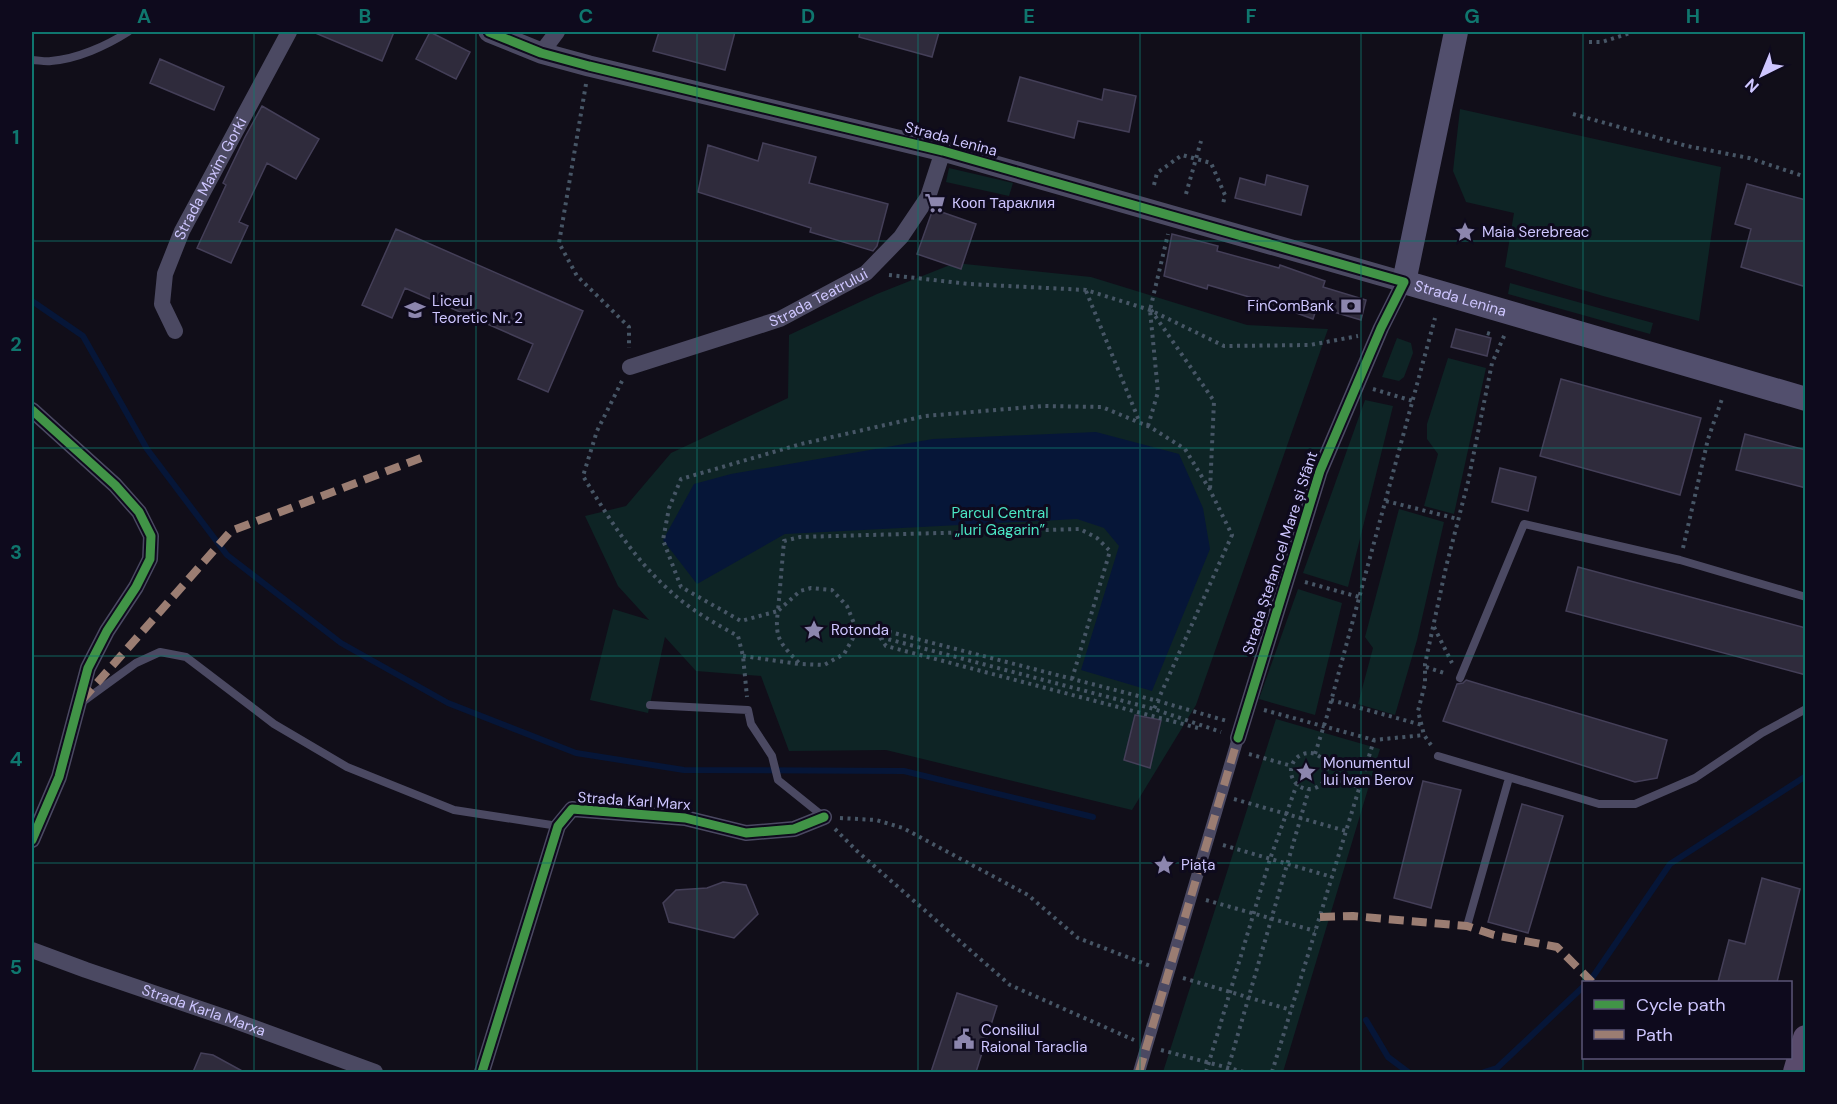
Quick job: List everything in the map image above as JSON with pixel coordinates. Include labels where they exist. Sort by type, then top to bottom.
[{"type":"main road","name":"Strada Ștefan cel Mare și Sfânt","points":[[1404,282],[1456,32]]},
{"type":"main road","name":"Strada Lenina","points":[[1404,282],[1806,399]]},
{"type":"main road","points":[[1796,1072],[1806,1038]]},
{"type":"street","name":"Strada Maxim Gorki","points":[[175,331],[162,304],[165,274],[182,231],[289,32]]},
{"type":"street","name":"Strada Lenina","points":[[489,32],[541,52],[589,66],[943,151],[1404,282]]},
{"type":"street","points":[[541,52],[557,32]]},
{"type":"street","name":"Strada Teatrului","points":[[630,367],[780,319],[866,273],[901,237],[928,197],[943,151]]},
{"type":"street","name":"Strada Ștefan cel Mare și Sfânt","points":[[1238,738],[1320,471],[1381,328],[1404,282]]},
{"type":"street","points":[[32,410],[115,485],[139,512],[151,536],[150,560],[107,631],[88,668],[59,777],[32,840]]},
{"type":"street","points":[[1140,1072],[1238,738]]},
{"type":"street","name":"Strada Karl Marx","points":[[558,826],[572,809],[685,818],[746,833],[794,829],[824,817]]},
{"type":"street","points":[[482,1072],[558,826]]},
{"type":"street","name":"Strada Karla Marxa","points":[[32,950],[375,1072]]},
{"type":"lane","points":[[32,60],[49,62],[67,59],[90,51],[128,32]]},
{"type":"lane","points":[[1460,678],[1524,524],[1680,560],[1806,597]]},
{"type":"lane","points":[[79,705],[136,663],[160,651],[186,657],[274,724],[347,767],[454,810],[558,826]]},
{"type":"lane","points":[[650,705],[748,710],[751,724],[772,756],[778,780],[824,817]]},
{"type":"lane","points":[[1438,756],[1599,804],[1635,804],[1695,777],[1762,733],[1806,709]]},
{"type":"lane","points":[[1467,926],[1509,778]]},
{"type":"path","points":[[1589,42],[1602,42],[1633,32]]},
{"type":"path","points":[[589,66],[559,243],[577,276],[629,327],[630,367],[597,431],[583,476],[617,531],[669,590],[708,620],[738,636],[743,656],[748,710]]},
{"type":"path","points":[[1573,114],[1687,146],[1749,158],[1806,177]]},
{"type":"path","points":[[1186,194],[1201,141]]},
{"type":"path","points":[[1154,185],[1157,173],[1182,155],[1211,163],[1225,195],[1223,204]]},
{"type":"path","points":[[1148,426],[1158,392],[1150,310],[1168,231]]},
{"type":"path","points":[[866,273],[969,284],[1086,290],[1150,310],[1224,346],[1310,345],[1359,336],[1381,328]]},
{"type":"path","points":[[1086,290],[1140,423]]},
{"type":"path","points":[[1150,310],[1214,401],[1210,490]]},
{"type":"path","points":[[1438,756],[1424,735],[1418,711],[1425,684],[1425,667],[1468,482],[1492,363],[1515,315]]},
{"type":"path","points":[[1315,754],[1435,318]]},
{"type":"path","points":[[1487,333],[1493,335]]},
{"type":"path","points":[[1680,560],[1708,439],[1730,377]]},
{"type":"path","points":[[1358,385],[1413,401]]},
{"type":"path","points":[[857,631],[847,606],[832,590],[812,588],[800,591],[778,611],[741,621],[681,587],[663,540],[669,508],[681,479],[801,444],[925,416],[1043,406],[1102,407],[1148,426],[1185,449],[1210,490],[1232,535],[1155,710]]},
{"type":"path","points":[[1386,501],[1458,519]]},
{"type":"path","points":[[800,664],[783,647],[776,629],[784,541],[800,537],[1080,529],[1097,538],[1110,551],[1072,679]]},
{"type":"path","points":[[1287,578],[1359,597]]},
{"type":"path","points":[[1433,626],[1460,678]]},
{"type":"path","points":[[743,656],[824,665],[843,654],[857,631]]},
{"type":"path","points":[[857,631],[1155,710],[1238,738]]},
{"type":"path","points":[[879,636],[890,632],[1158,701],[1292,766]]},
{"type":"path","points":[[879,636],[886,646],[1198,728]]},
{"type":"path","points":[[1425,667],[1460,678]]},
{"type":"path","points":[[1331,700],[1422,725]]},
{"type":"path","points":[[1248,705],[1374,740],[1424,735]]},
{"type":"path","points":[[1272,1072],[1374,740]]},
{"type":"path","points":[[1315,754],[1324,762],[1326,776],[1316,787],[1302,788],[1293,779],[1292,766],[1300,755],[1315,754]]},
{"type":"path","points":[[1326,776],[1359,787]]},
{"type":"path","points":[[1206,1072],[1270,859],[1297,784]]},
{"type":"path","points":[[1227,1070],[1309,789]]},
{"type":"path","points":[[1222,795],[1346,831]]},
{"type":"path","points":[[824,817],[876,820],[903,828],[1028,895],[1078,938],[1169,973],[1291,1010]]},
{"type":"path","points":[[824,817],[857,851],[1010,985],[1148,1046],[1227,1070],[1244,1072]]},
{"type":"path","points":[[1208,840],[1332,877]]},
{"type":"path","points":[[1192,896],[1315,931]]},
{"type":"green space","points":[[1460,109],[1721,167],[1699,321],[1505,267],[1514,213],[1466,202],[1453,171]]},
{"type":"green space","points":[[949,168],[1013,183],[1009,196],[946,182]]},
{"type":"green space","name":"Parcul Central „Iuri Gagarin”","points":[[955,263],[1091,277],[1247,325],[1328,329],[1196,705],[1132,810],[886,750],[789,751],[761,676],[696,671],[665,637],[648,713],[590,700],[613,609],[649,620],[618,586],[585,516],[626,506],[671,453],[788,398],[789,335],[877,294]]},
{"type":"green space","points":[[1510,283],[1653,323],[1650,334],[1508,294]]},
{"type":"green space","points":[[1397,338],[1411,343],[1413,353],[1404,377],[1399,381],[1382,377]]},
{"type":"green space","points":[[1448,358],[1486,368],[1454,514],[1424,506],[1438,454],[1427,439],[1427,424]]},
{"type":"green space","points":[[1365,400],[1393,406],[1348,587],[1303,573]]},
{"type":"green space","points":[[1399,509],[1444,522],[1417,640],[1395,715],[1358,704],[1373,648],[1365,637]]},
{"type":"green space","points":[[1298,589],[1342,603],[1315,715],[1259,699]]},
{"type":"green space","points":[[1276,719],[1380,749],[1283,1072],[1163,1072]]},
{"type":"water","points":[[1096,432],[1179,454],[1203,508],[1210,549],[1152,691],[1081,670],[1119,546],[1104,528],[1077,519],[785,534],[697,584],[663,540],[694,484],[731,474],[933,439]]},
{"type":"building","points":[[313,32],[394,32],[382,61]]},
{"type":"building","points":[[430,32],[470,52],[456,79],[416,59]]},
{"type":"building","points":[[659,32],[735,32],[725,70],[653,51]]},
{"type":"building","points":[[860,32],[939,32],[932,57],[859,37]]},
{"type":"building","points":[[160,59],[224,87],[214,110],[150,83]]},
{"type":"building","points":[[1020,77],[1102,100],[1104,89],[1136,96],[1129,132],[1078,121],[1074,138],[1008,121]]},
{"type":"building","points":[[262,106],[319,139],[296,179],[267,163],[239,222],[248,226],[231,263],[197,248],[226,185],[223,183]]},
{"type":"building","points":[[763,143],[816,157],[809,183],[888,204],[877,246],[873,251],[810,232],[811,228],[698,192],[708,145],[758,161]]},
{"type":"building","points":[[1267,175],[1308,186],[1301,215],[1235,198],[1240,178],[1265,185]]},
{"type":"building","points":[[1747,184],[1806,200],[1806,287],[1741,267],[1751,229],[1735,224]]},
{"type":"building","points":[[933,209],[976,224],[961,269],[917,254]]},
{"type":"building","points":[[396,229],[583,311],[548,392],[518,379],[533,344],[405,288],[392,318],[362,305]]},
{"type":"building","points":[[1172,234],[1218,246],[1217,251],[1279,268],[1280,265],[1325,281],[1323,287],[1366,300],[1361,320],[1317,307],[1313,319],[1208,285],[1207,289],[1164,276]]},
{"type":"building","points":[[1456,329],[1491,338],[1487,356],[1451,347]]},
{"type":"building","points":[[1561,379],[1701,418],[1680,495],[1540,456]]},
{"type":"building","points":[[1745,434],[1806,450],[1806,488],[1736,470]]},
{"type":"building","points":[[1500,468],[1536,477],[1528,511],[1492,502]]},
{"type":"building","points":[[1578,567],[1806,628],[1806,675],[1566,611]]},
{"type":"building","points":[[1466,680],[1667,740],[1657,778],[1635,782],[1443,721],[1457,684]]},
{"type":"building","points":[[1135,715],[1161,720],[1150,768],[1124,760]]},
{"type":"building","points":[[1423,781],[1461,790],[1431,908],[1394,898]]},
{"type":"building","points":[[1522,804],[1563,816],[1528,933],[1488,922]]},
{"type":"building","points":[[1762,878],[1800,889],[1777,981],[1718,981],[1729,940],[1745,944]]},
{"type":"building","points":[[723,882],[746,885],[758,914],[734,938],[669,922],[663,903],[676,890],[707,888]]},
{"type":"building","name":"Consiliul Raional Taraclia","points":[[957,993],[997,1006],[976,1072],[931,1072]]},
{"type":"building","points":[[201,1053],[213,1055],[244,1072],[193,1072]]},
{"type":"waterway","points":[[32,301],[83,336],[147,449],[227,555],[341,643],[448,703],[576,753],[684,770],[904,771],[1093,817]]},
{"type":"waterway","points":[[1588,981],[1670,864],[1806,776]]},
{"type":"waterway","points":[[1484,1072],[1497,1068],[1582,988]]},
{"type":"waterway","points":[[1366,1020],[1388,1057],[1408,1072]]},
{"type":"marked path","points":[[82,700],[231,531],[421,458]]},
{"type":"marked path","points":[[1139,1072],[1238,738]]},
{"type":"marked path","points":[[1320,917],[1353,916],[1467,926],[1494,935],[1557,947],[1591,981]]},
{"type":"cycle path","points":[[489,32],[541,53],[943,151],[1404,282],[1381,328],[1320,471],[1238,738]]},
{"type":"cycle path","points":[[32,410],[115,485],[139,512],[151,536],[150,559],[88,668],[59,777],[32,840]]},
{"type":"cycle path","points":[[482,1072],[558,826],[572,809],[685,818],[746,833],[794,829],[824,817]]},
{"type":"place","name":"Кооп Тараклия","points":[[935,203]]},
{"type":"place","name":"Maia Serebreac","points":[[1465,232]]},
{"type":"place","name":"FinComBank","points":[[1351,306]]},
{"type":"place","name":"Liceul Teoretic Nr. 2","points":[[415,310]]},
{"type":"place","name":"Rotonda","points":[[814,630]]},
{"type":"place","name":"Monumentul lui Ivan Berov","points":[[1306,772]]},
{"type":"place","name":"Piața","points":[[1164,865]]},
{"type":"place","name":"Consiliul Raional Taraclia","points":[[964,1039]]}]
